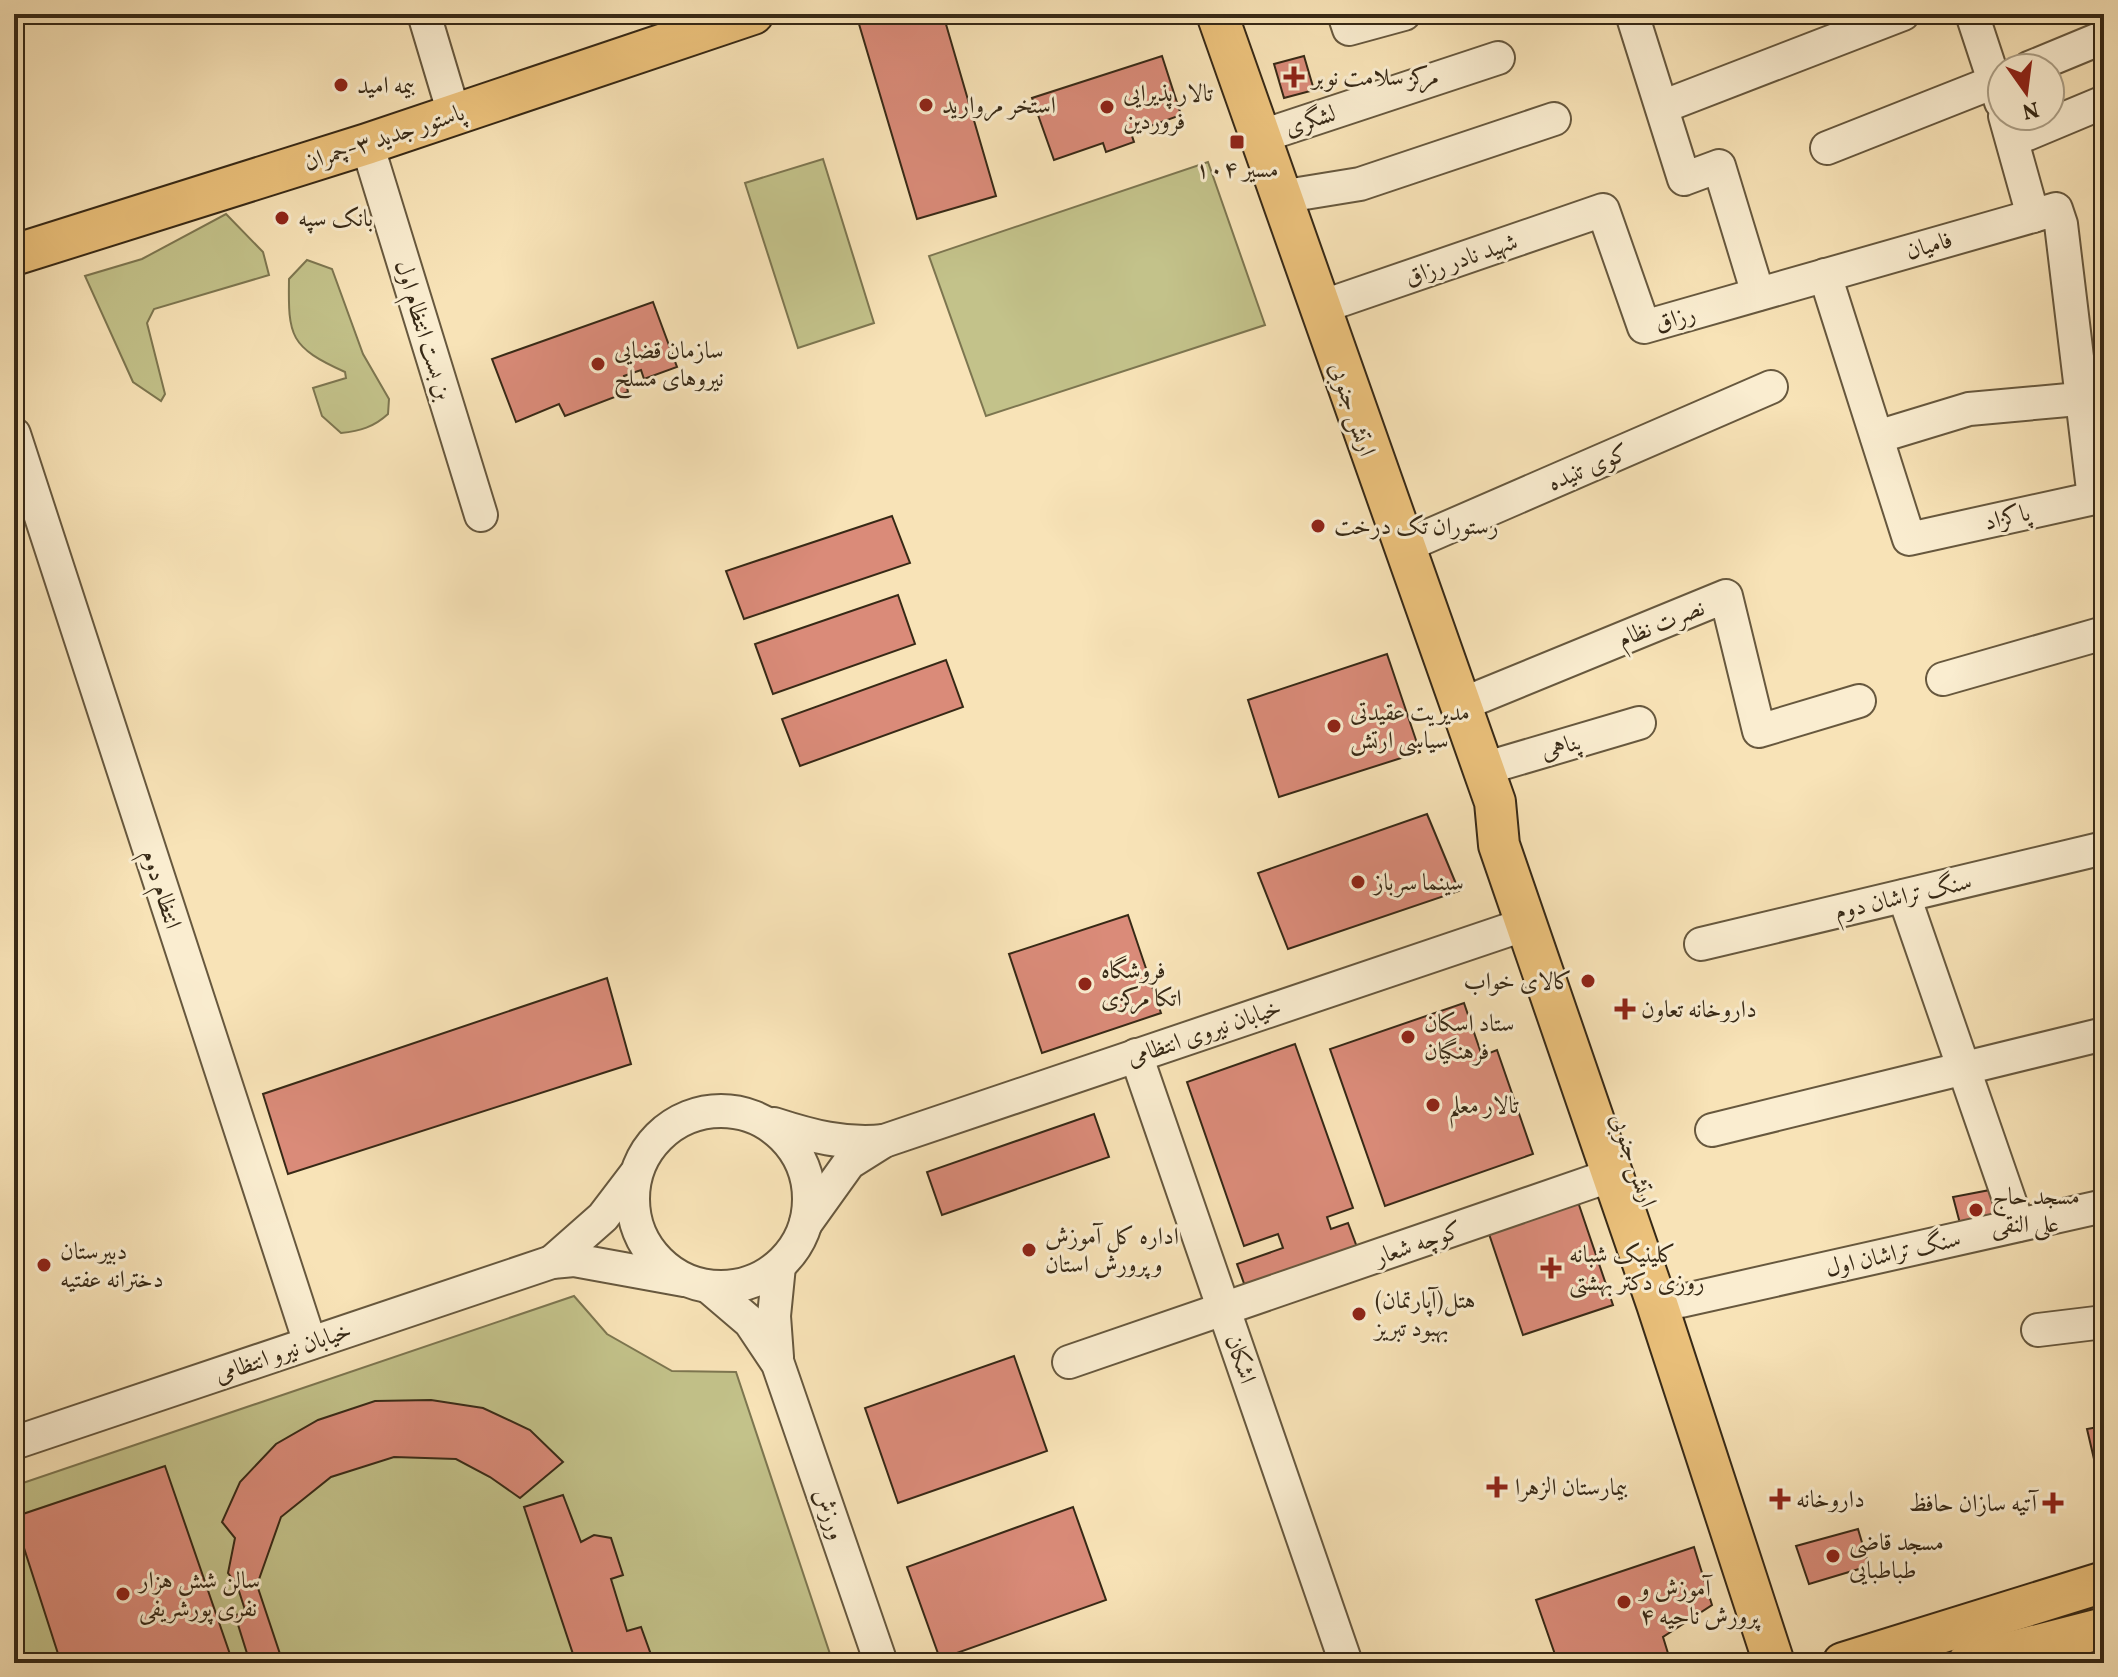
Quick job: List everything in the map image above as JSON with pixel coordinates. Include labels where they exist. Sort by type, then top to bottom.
[{"type":"main road","name":"پاستور جدید ۳-چمران","points":[[14,255],[367,144],[753,14]]},
{"type":"main road","name":"ارتش جنوبی","points":[[1217,14],[1374,471],[1405,546],[1489,786],[1499,845],[1774,1663]]},
{"type":"main road","name":"ارتش جنوبی","points":[[1489,786],[1523,835],[1801,1663]]},
{"type":"main road","points":[[1843,1663],[2104,1582]]},
{"type":"main road","points":[[1968,1663],[2104,1628]]},
{"type":"street","points":[[424,14],[454,114]]},
{"type":"street","points":[[1344,14],[1349,29],[1404,14]]},
{"type":"street","points":[[1632,14],[1684,179],[1719,166],[1758,294]]},
{"type":"street","points":[[1662,107],[1903,14]]},
{"type":"street","points":[[1972,14],[1986,57]]},
{"type":"street","points":[[2066,53],[2104,37]]},
{"type":"street","name":"لشگری","points":[[1259,137],[1498,58]]},
{"type":"street","points":[[1827,148],[1986,98]]},
{"type":"street","points":[[2066,112],[2104,102]]},
{"type":"street","points":[[1280,197],[1360,184],[1554,119]]},
{"type":"street","points":[[2011,132],[2047,220],[2093,398],[2099,497]]},
{"type":"street","name":"بن بست انتظام اول","points":[[367,144],[481,515]]},
{"type":"street","name":"رزاق","points":[[1603,210],[1644,327],[1825,275]]},
{"type":"street","name":"شهید نادر رزاق","points":[[1318,308],[1603,210]]},
{"type":"street","name":"فامیان","points":[[1825,275],[2047,220]]},
{"type":"street","points":[[1825,275],[1877,437],[1969,409],[2093,398]]},
{"type":"street","name":"کوی تنیده","points":[[1405,546],[1771,387]]},
{"type":"street","name":"انتظام دوم","points":[[14,434],[310,1343]]},
{"type":"street","name":"پاکزاد","points":[[1877,437],[1909,539],[2099,497]]},
{"type":"street","name":"نصرت نظام","points":[[1460,705],[1726,596],[1759,731],[1859,701]]},
{"type":"street","points":[[1943,679],[2104,633]]},
{"type":"street","name":"پناهی","points":[[1489,786],[1639,723]]},
{"type":"street","name":"سنگ تراشان دوم","points":[[1701,944],[2104,848]]},
{"type":"street","points":[[1904,896],[2018,1225]]},
{"type":"street","name":"خیابان نیروی انتظامی","points":[[806,1223],[849,1163],[884,1141],[1526,924]]},
{"type":"street","points":[[1712,1130],[2104,1034]]},
{"type":"street","name":"اشکان","points":[[1136,1055],[1346,1663]]},
{"type":"street","points":[[733,1111],[757,1118],[779,1132],[795,1151],[806,1173],[810,1198],[806,1223],[796,1246],[779,1266],[758,1279],[734,1286],[697,1283],[663,1266],[647,1247],[636,1225],[632,1200],[635,1175],[646,1152],[662,1133],[684,1119],[708,1112],[733,1111]]},
{"type":"street","name":"خیابان نیروی انتظامی","points":[[757,1118],[820,1139],[860,1143],[884,1141]]},
{"type":"street","name":"خیابان نیرو انتظامی","points":[[552,1262],[603,1217],[635,1175]]},
{"type":"street","name":"کوچه شعار","points":[[1069,1362],[1612,1175]]},
{"type":"street","name":"سنگ تراشان اول","points":[[1681,1301],[2104,1206]]},
{"type":"street","name":"خیابان نیرو انتظامی","points":[[14,1443],[552,1262],[574,1260],[697,1283]]},
{"type":"street","name":"ورزش","points":[[778,1364],[774,1316],[779,1266]]},
{"type":"street","name":"ورزش","points":[[697,1283],[757,1330],[778,1364],[881,1663]]},
{"type":"street","points":[[2038,1330],[2104,1322]]},
{"type":"shaded area","points":[[823,159],[874,323],[798,348],[745,183]]},
{"type":"shaded area","points":[[1208,162],[1265,325],[986,416],[929,256]]},
{"type":"shaded area","points":[[226,214],[263,252],[269,275],[154,309],[147,323],[165,394],[161,401],[133,382],[85,276],[142,259]]},
{"type":"shaded area","points":[[307,260],[332,269],[363,354],[389,399],[388,414],[366,428],[341,433],[322,416],[313,388],[346,378],[345,372],[303,347],[292,327],[289,279]]},
{"type":"shaded area","points":[[574,1296],[607,1334],[672,1371],[736,1372],[833,1663],[18,1663],[14,1652],[14,1486]]},
{"type":"building","name":"استخر مروارید","points":[[856,14],[943,14],[996,196],[917,219]]},
{"type":"building","name":"تالار پذیرایی فروردین","points":[[1162,56],[1181,115],[1131,133],[1134,142],[1106,152],[1103,143],[1054,160],[1032,98]]},
{"type":"building","name":"مرکز سلامت نوبر","points":[[1304,56],[1314,90],[1284,98],[1274,64]]},
{"type":"building","points":[[653,302],[677,367],[644,379],[641,370],[624,376],[628,392],[565,416],[559,404],[516,422],[492,359]]},
{"type":"building","points":[[892,516],[910,563],[744,619],[726,571]]},
{"type":"building","points":[[898,595],[915,644],[773,694],[755,644]]},
{"type":"building","name":"مدیریت عقیدتی سیاسی ارتش","points":[[1387,654],[1420,752],[1279,797],[1248,700]]},
{"type":"building","points":[[946,660],[963,707],[800,766],[782,719]]},
{"type":"building","name":"سینما سرباز","points":[[1427,814],[1459,891],[1288,949],[1258,873]]},
{"type":"building","name":"فروشگاه اتکا مرکزی","points":[[1128,915],[1161,1013],[1042,1053],[1009,954]]},
{"type":"building","points":[[607,978],[631,1064],[288,1174],[263,1094]]},
{"type":"building","name":"تالار معلم","points":[[1464,1003],[1482,1056],[1497,1050],[1533,1154],[1385,1206],[1330,1049]]},
{"type":"building","points":[[1295,1044],[1353,1208],[1327,1217],[1331,1229],[1348,1223],[1358,1250],[1246,1289],[1237,1264],[1283,1248],[1278,1234],[1244,1246],[1187,1082]]},
{"type":"building","points":[[1094,1114],[1109,1157],[942,1215],[927,1172]]},
{"type":"building","name":"مسجد حاج علی النقی","points":[[1990,1190],[2000,1222],[1962,1231],[1953,1197]]},
{"type":"building","name":"کلینیک شبانه روزی دکتر بهشتی","points":[[1578,1202],[1613,1305],[1523,1335],[1488,1231]]},
{"type":"building","points":[[1014,1356],[1047,1451],[898,1503],[865,1408]]},
{"type":"building","points":[[431,1400],[483,1408],[530,1430],[563,1462],[520,1498],[456,1459],[394,1457],[331,1477],[281,1517],[257,1585],[283,1663],[250,1663],[235,1615],[246,1613],[237,1585],[228,1573],[235,1538],[222,1522],[240,1482],[276,1444],[318,1420],[375,1401]]},
{"type":"building","points":[[2104,1426],[2104,1502],[2087,1429]]},
{"type":"building","name":"سالن شش هزار نفری پورشریفی","points":[[165,1466],[233,1663],[61,1663],[14,1517]]},
{"type":"building","points":[[563,1495],[581,1542],[594,1535],[611,1538],[623,1575],[611,1579],[627,1631],[641,1627],[654,1663],[576,1663],[524,1507]]},
{"type":"building","points":[[1073,1507],[1106,1600],[940,1659],[907,1567]]},
{"type":"building","name":"مسجد قاضی طباطبایی","points":[[1858,1529],[1869,1566],[1809,1584],[1796,1546]]},
{"type":"building","name":"آموزش و پرورش ناحیه ۴","points":[[1694,1547],[1712,1605],[1663,1637],[1671,1663],[1558,1663],[1536,1600]]},
{"type":"place","name":"مرکز سلامت نوبر","points":[[1294,77]]},
{"type":"place","name":"بیمه امید","points":[[341,85]]},
{"type":"place","name":"استخر مروارید","points":[[926,105]]},
{"type":"place","name":"تالار پذیرایی فروردین","points":[[1107,107]]},
{"type":"place","name":"مسیر ۱۰۴","points":[[1237,142]]},
{"type":"place","name":"بانک سپه","points":[[282,218]]},
{"type":"place","name":"سازمان قضایی نیروهای مسلح","points":[[598,364]]},
{"type":"place","name":"رستوران تک درخت","points":[[1318,526]]},
{"type":"place","name":"مدیریت عقیدتی سیاسی ارتش","points":[[1334,726]]},
{"type":"place","name":"سینما سرباز","points":[[1358,882]]},
{"type":"place","name":"کالای خواب","points":[[1588,981]]},
{"type":"place","name":"فروشگاه اتکا مرکزی","points":[[1085,984]]},
{"type":"place","name":"داروخانه تعاون","points":[[1625,1009]]},
{"type":"place","name":"ستاد اسکان فرهنگیان","points":[[1408,1037]]},
{"type":"place","name":"تالار معلم","points":[[1433,1105]]},
{"type":"place","name":"مسجد حاج علی النقی","points":[[1976,1210]]},
{"type":"place","name":"اداره کل آموزش و پرورش استان","points":[[1029,1250]]},
{"type":"place","name":"دبیرستان دخترانه عفتیه","points":[[44,1265]]},
{"type":"place","name":"کلینیک شبانه روزی دکتر بهشتی","points":[[1551,1268]]},
{"type":"place","name":"هتل(آپارتمان) بهبود تبریز","points":[[1359,1314]]},
{"type":"place","name":"بیمارستان الزهرا","points":[[1497,1487]]},
{"type":"place","name":"داروخانه","points":[[1780,1499]]},
{"type":"place","name":"آتیه سازان حافظ","points":[[2053,1503]]},
{"type":"place","name":"مسجد قاضی طباطبایی","points":[[1833,1556]]},
{"type":"place","name":"سالن شش هزار نفری پورشریفی","points":[[123,1594]]},
{"type":"place","name":"آموزش و پرورش ناحیه ۴","points":[[1624,1602]]}]
